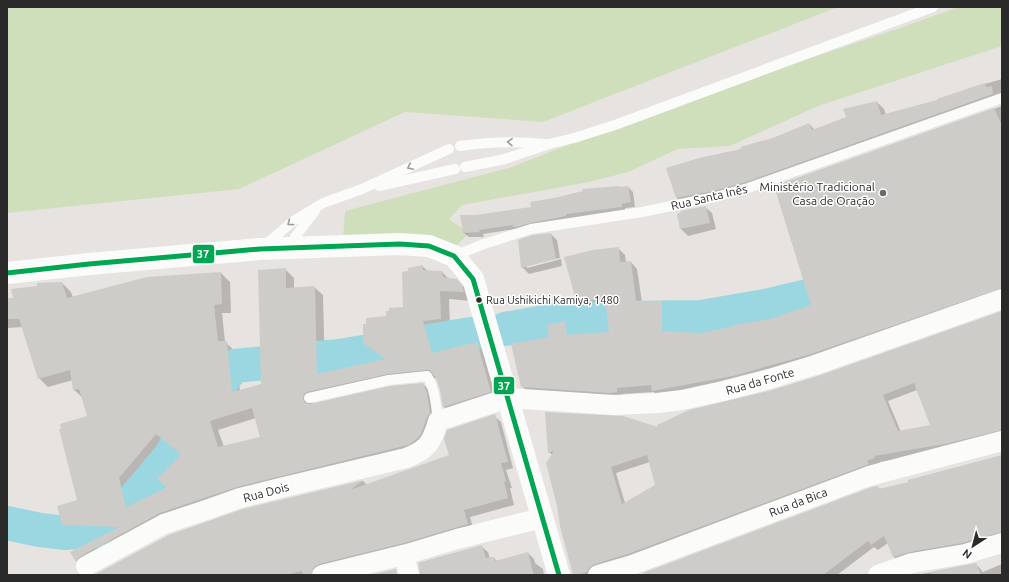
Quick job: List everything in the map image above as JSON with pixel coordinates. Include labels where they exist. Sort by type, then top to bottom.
[{"type":"main road","points":[[7,273],[89,264],[260,249],[400,244],[429,246],[454,256],[473,279],[558,575]]},
{"type":"street","name":"Rua da Fonte","points":[[508,398],[614,405],[657,404],[682,400],[723,391],[802,369],[1002,299]]},
{"type":"street","points":[[438,421],[508,398]]},
{"type":"street","name":"Rua Dois","points":[[86,566],[164,524],[254,495],[406,458],[420,452],[427,446],[435,431],[438,421]]},
{"type":"street","name":"Rua da Bica","points":[[598,575],[634,570],[869,476],[1002,441]]},
{"type":"street","points":[[322,575],[404,555],[457,539],[542,518]]},
{"type":"street","points":[[878,575],[912,563],[969,553],[1002,543]]},
{"type":"street","points":[[404,555],[409,575]]},
{"type":"lane","points":[[465,166],[505,159],[548,144],[574,138],[615,125],[933,7]]},
{"type":"lane","name":"Rua Santa Inês","points":[[454,256],[484,244],[531,229],[642,212],[715,197],[748,188],[1002,98]]},
{"type":"lane","points":[[460,146],[484,142],[527,142],[548,144]]},
{"type":"lane","points":[[260,249],[292,222],[323,203],[362,189],[449,149]]},
{"type":"lane","points":[[362,189],[455,169]]},
{"type":"lane","points":[[292,248],[293,242],[302,227],[312,213],[323,203]]},
{"type":"lane","points":[[309,398],[389,380],[427,376],[430,381],[437,409],[438,421]]},
{"type":"green space","points":[[7,7],[838,7],[543,122],[405,112],[239,189],[7,213]]},
{"type":"green space","points":[[958,7],[1002,7],[1002,46],[818,106],[730,146],[678,149],[628,172],[589,182],[462,205],[449,219],[469,233],[454,248],[343,239],[345,211],[512,167],[656,110]]},
{"type":"building","points":[[985,83],[986,87],[992,86],[993,94],[746,182],[713,191],[676,198],[666,168],[699,158],[741,149],[740,147],[776,137],[809,123],[812,130],[846,117],[843,109],[877,101],[881,115],[937,100]]},
{"type":"building","points":[[994,108],[1002,125],[1002,288],[811,354],[733,376],[652,391],[651,385],[617,388],[617,392],[610,393],[521,387],[511,344],[549,337],[547,325],[565,321],[567,335],[609,332],[605,297],[577,304],[564,257],[593,250],[619,247],[620,262],[631,261],[636,301],[662,301],[662,331],[701,333],[734,325],[770,319],[811,305],[774,186]]},
{"type":"building","points":[[628,186],[631,202],[622,204],[622,207],[566,214],[566,216],[516,227],[513,227],[513,225],[479,230],[480,232],[463,233],[460,215],[476,215],[531,207],[530,202],[583,191],[582,189]]},
{"type":"building","points":[[706,206],[710,223],[680,229],[677,214],[681,212],[680,211]]},
{"type":"building","points":[[551,233],[556,259],[521,268],[518,240],[532,235]]},
{"type":"building","points":[[423,265],[423,270],[442,271],[443,277],[457,279],[462,285],[464,292],[440,291],[441,319],[423,321],[432,353],[477,342],[491,392],[443,407],[436,378],[430,370],[426,370],[388,374],[307,392],[304,394],[303,399],[305,403],[310,404],[390,386],[423,383],[427,393],[430,413],[421,434],[408,445],[237,487],[160,513],[81,556],[76,562],[70,552],[120,527],[62,525],[57,506],[77,500],[59,429],[61,429],[60,424],[87,416],[79,389],[73,390],[70,370],[38,379],[19,319],[7,319],[7,298],[13,298],[11,289],[37,286],[37,283],[62,282],[67,298],[147,277],[221,272],[222,304],[214,305],[218,341],[227,341],[232,392],[261,384],[258,270],[286,268],[286,288],[315,286],[317,374],[386,359],[363,343],[363,324],[366,324],[366,318],[386,316],[386,311],[389,311],[389,308],[403,307],[402,272],[408,271],[408,268]],"holes":[[[252,408],[260,437],[218,447],[210,421]],[[156,434],[181,454],[157,479],[167,488],[126,507],[119,478]]]},
{"type":"building","points":[[1002,311],[1002,430],[945,444],[874,456],[875,458],[867,461],[869,464],[628,554],[595,564],[590,567],[587,572],[573,575],[546,463],[554,451],[548,453],[545,412],[623,416],[658,427],[657,425],[689,410],[772,390],[818,376]],"holes":[[[914,383],[930,425],[898,431],[883,395]],[[647,455],[655,485],[622,504],[611,467]]]},
{"type":"building","points":[[495,414],[508,462],[501,463],[506,481],[504,482],[508,498],[464,510],[468,524],[404,543],[319,564],[314,567],[311,575],[303,575],[302,571],[285,575],[94,575],[169,535],[243,509],[364,480],[350,490],[449,455],[444,439],[447,430]]},
{"type":"building","points":[[1002,455],[1002,532],[962,543],[910,552],[893,557],[884,536],[871,545],[868,541],[823,575],[646,575],[643,573],[872,487],[878,486],[879,489],[908,482],[908,480]]},
{"type":"building","points":[[482,545],[486,558],[494,557],[495,561],[528,552],[534,575],[420,575],[418,563]]},
{"type":"building","points":[[976,563],[981,575],[931,575],[930,572]]},
{"type":"building","points":[[396,569],[397,575],[370,575]]},
{"type":"waterway","points":[[505,329],[555,320],[701,317],[765,306],[854,285]]},
{"type":"waterway","points":[[7,523],[40,530],[66,533],[94,531],[135,498],[171,455],[194,410],[217,387],[234,366],[339,356],[471,334]]},
{"type":"transit line","name":"37","points":[[7,273],[89,264],[260,249],[400,244],[429,246],[454,256],[473,279],[559,575]]},
{"type":"place","name":"Ministério Tradicional Casa de Oração","points":[[883,193]]},
{"type":"place","name":"Rua Ushikichi Kamiya, 1480","points":[[479,300]]}]
